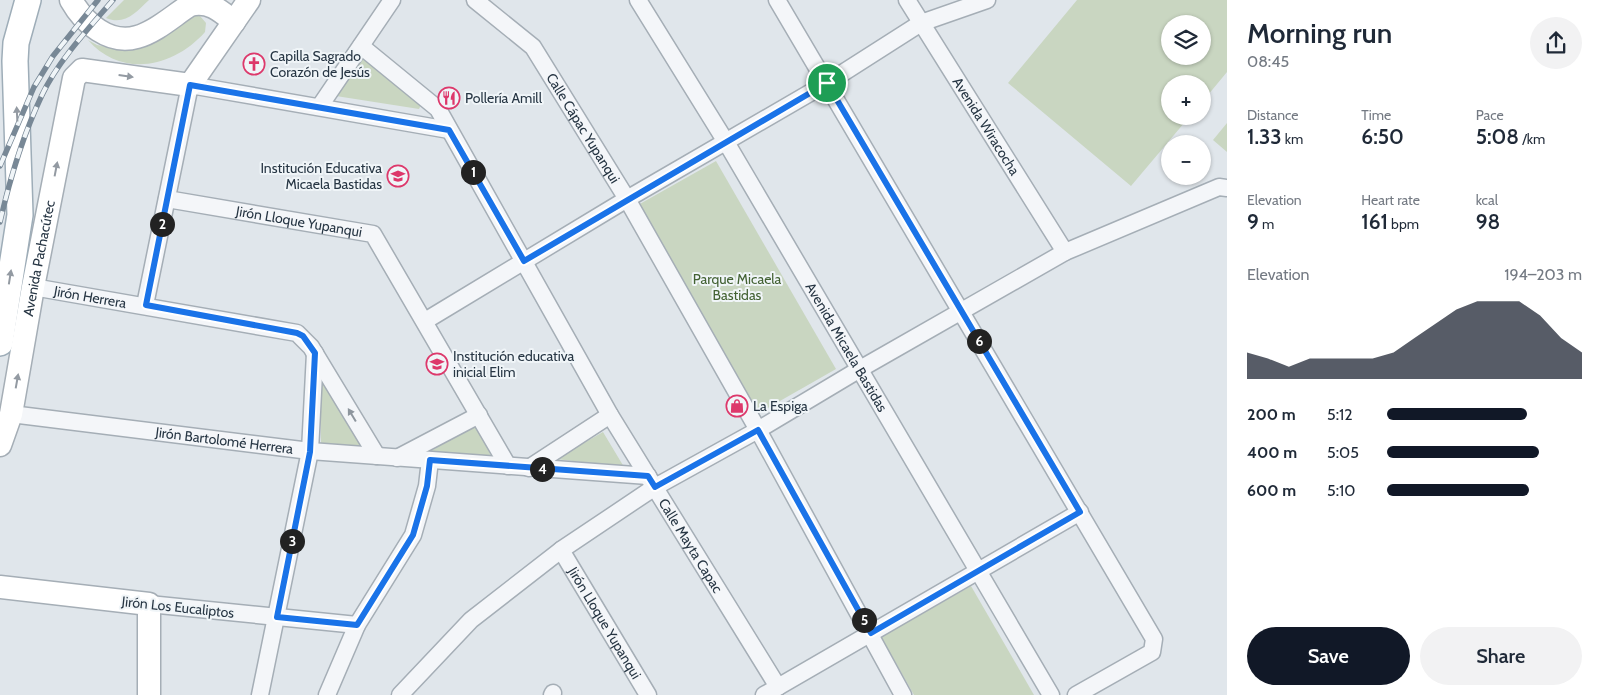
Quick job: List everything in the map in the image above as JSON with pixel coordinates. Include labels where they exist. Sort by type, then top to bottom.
[{"type":"main road","name":"Avenida Pachacútec","points":[[0,343],[20,215],[15,61],[16,43],[28,0]]},
{"type":"street","points":[[71,0],[93,26],[107,35],[123,38],[145,34],[196,3],[214,7],[234,22]]},
{"type":"street","points":[[89,0],[109,22],[132,28],[144,25],[178,0]]},
{"type":"street","points":[[146,305],[190,85],[249,0]]},
{"type":"street","points":[[320,106],[392,0]]},
{"type":"street","name":"Calle Cápac Yupanqui","points":[[475,0],[533,47],[627,199],[871,633],[903,695]]},
{"type":"street","name":"Avenida Micaela Bastidas","points":[[638,0],[726,142],[1051,695]]},
{"type":"street","points":[[778,0],[1154,639],[1152,652],[1076,695]]},
{"type":"street","name":"Avenida Wiracocha","points":[[907,0],[1065,252]]},
{"type":"street","points":[[425,321],[627,199],[827,83],[921,23],[987,0]]},
{"type":"street","name":"Calle Mayta Capac","points":[[361,46],[438,109],[610,415],[651,482],[771,691]]},
{"type":"street","name":"Avenida Pachacútec","points":[[0,445],[11,414],[33,287],[74,78],[82,70],[190,85]]},
{"type":"street","points":[[190,85],[320,106],[449,130]]},
{"type":"street","points":[[400,695],[471,620],[651,482],[758,430],[860,369],[1065,252],[1219,187],[1227,188]]},
{"type":"street","name":"Jirón Lloque Yupanqui","points":[[166,199],[373,234],[508,466]]},
{"type":"street","name":"Jirón Herrera","points":[[33,287],[146,305],[297,333],[303,336],[315,353],[377,456]]},
{"type":"street","points":[[260,695],[310,452],[315,353]]},
{"type":"street","name":"Jirón Bartolomé Herrera","points":[[11,414],[310,452],[508,466],[651,482]]},
{"type":"street","points":[[398,458],[479,415]]},
{"type":"street","points":[[529,468],[610,415]]},
{"type":"street","points":[[327,695],[357,625],[413,535],[427,486],[430,460]]},
{"type":"street","points":[[771,691],[1080,512]]},
{"type":"street","name":"Jirón Lloque Yupanqui","points":[[561,550],[648,695]]},
{"type":"street","name":"Jirón Los Eucaliptos","points":[[0,587],[357,625]]},
{"type":"street","points":[[149,604],[149,695]]},
{"type":"green space","points":[[124,0],[149,0],[135,13],[125,19],[113,20],[106,18]]},
{"type":"green space","points":[[1077,0],[1227,0],[1227,72],[1211,91],[1211,75],[1161,75],[1161,125],[1182,125],[1174,135],[1161,135],[1161,150],[1131,186],[1008,83]]},
{"type":"green space","points":[[195,15],[200,16],[206,23],[205,32],[178,54],[148,64],[132,64],[116,60],[102,52],[88,40],[97,45],[118,49],[173,22]]},
{"type":"green space","points":[[358,54],[417,100],[421,105],[419,109],[336,96]]},
{"type":"green space","points":[[1227,123],[1227,152],[1213,140]]},
{"type":"green space","name":"Parque Micaela Bastidas","points":[[716,161],[836,369],[757,414],[638,205]]},
{"type":"green space","points":[[320,374],[362,446],[321,444]]},
{"type":"green space","points":[[476,424],[492,458],[426,454]]},
{"type":"green space","points":[[603,432],[624,467],[556,459]]},
{"type":"green space","points":[[971,586],[1034,695],[914,695],[881,637]]},
{"type":"railway","points":[[0,166],[34,87],[53,56],[98,0]]},
{"type":"railway","points":[[0,222],[18,157],[42,95],[65,57],[113,0]]},
{"type":"place","name":"Capilla Sagrado Corazón de Jesús","points":[[254,64]]},
{"type":"place","name":"Pollería Amill","points":[[449,98]]},
{"type":"place","name":"Institución Educativa Micaela Bastidas","points":[[398,176]]},
{"type":"place","name":"Institución educativa inicial Elim","points":[[437,364]]},
{"type":"place","name":"La Espiga","points":[[737,406]]},
{"type":"route","points":[[827,83],[1080,512],[871,633],[758,430],[655,487],[648,476],[430,460],[427,486],[413,535],[408,546],[357,625],[277,617],[310,452],[315,353],[303,336],[297,333],[146,305],[190,85],[320,106],[449,130],[524,261],[827,83]]}]
